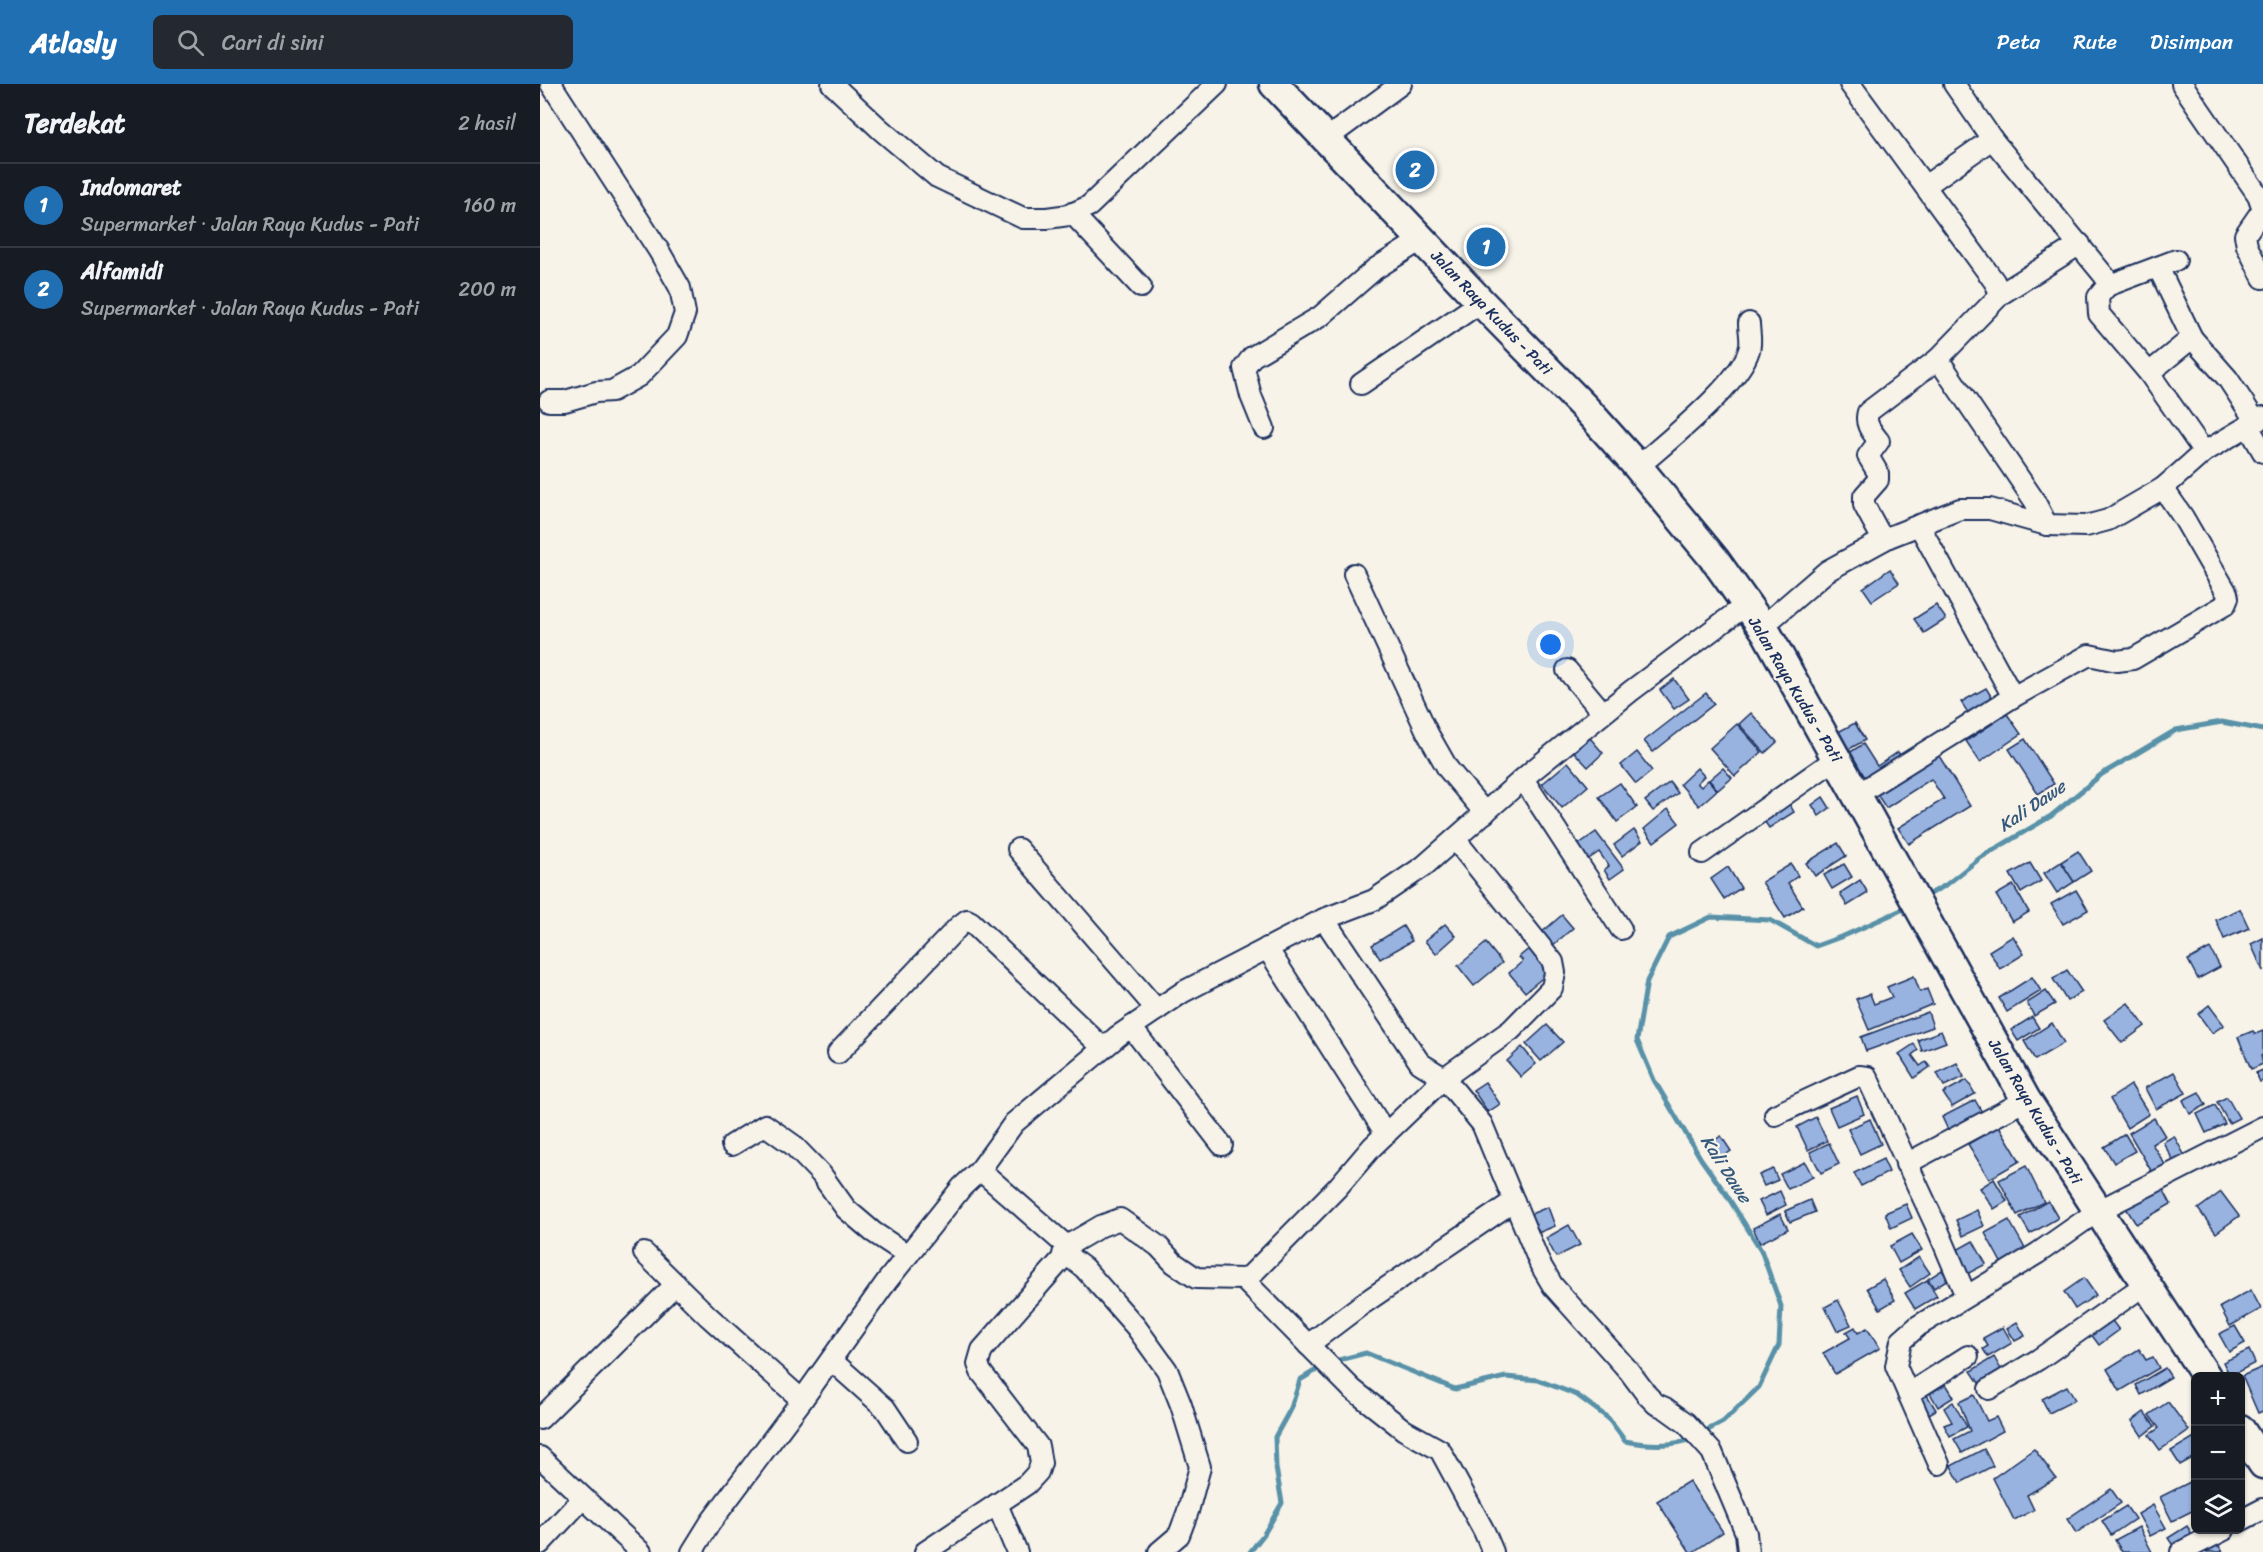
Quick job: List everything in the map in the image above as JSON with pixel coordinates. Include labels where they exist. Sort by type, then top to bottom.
[{"type":"highway","name":"Jalan Raya Kudus - Pati","points":[[1274,84],[1481,303],[1585,408],[1638,467],[1715,560],[1754,616],[1837,758],[2026,1100],[2203,1372]]},
{"type":"street","points":[[549,401],[566,400],[612,390],[639,376],[677,336],[685,313],[680,288],[659,251],[551,84]]},
{"type":"street","points":[[832,84],[880,129],[937,177],[1023,218],[1047,218],[1072,213],[1089,206],[1217,84]]},
{"type":"street","points":[[1326,139],[1401,84]]},
{"type":"street","points":[[1850,84],[1994,281],[2001,294]]},
{"type":"street","points":[[1954,84],[1992,139],[2106,278],[2107,286]]},
{"type":"street","points":[[2182,84],[2258,195],[2263,209],[2245,235],[2247,246],[2263,278]]},
{"type":"street","points":[[1925,186],[1992,139]]},
{"type":"street","points":[[1072,213],[1141,287]]},
{"type":"street","points":[[1264,428],[1245,378],[1244,368],[1252,357],[1321,316],[1375,269],[1421,240]]},
{"type":"street","points":[[1882,540],[1864,505],[1864,496],[1878,480],[1878,473],[1868,456],[1879,441],[1868,425],[1866,416],[1868,412],[1938,359],[2001,294],[2080,244]]},
{"type":"street","points":[[2204,452],[2149,373],[2099,314],[2098,297],[2107,286],[2167,263],[2192,338],[2222,371],[2256,422],[2263,452]]},
{"type":"street","points":[[1361,384],[1481,303]]},
{"type":"street","points":[[1638,467],[1726,386],[1742,367],[1750,349],[1749,323]]},
{"type":"street","points":[[2149,373],[2192,338]]},
{"type":"street","points":[[1938,359],[2034,500],[2047,525]]},
{"type":"street","points":[[692,1552],[710,1523],[908,1255],[962,1187],[980,1170],[1014,1123],[1131,1027],[1183,992],[1267,948],[1324,919],[1374,900],[1424,867],[1523,779],[1604,713],[1754,616],[1882,540],[1960,509],[1973,507],[2007,513],[2047,525],[2086,526],[2108,519],[2163,488],[2204,452],[2256,422]]},
{"type":"street","points":[[1857,794],[2013,697],[2089,655],[2117,661],[2133,659],[2227,603],[2227,593],[2183,517],[2163,488]]},
{"type":"street","points":[[1919,525],[2013,697]]},
{"type":"street","points":[[1354,574],[1428,735],[1448,769],[1485,813]]},
{"type":"street","points":[[1567,670],[1604,713]]},
{"type":"street","points":[[1702,854],[1837,758]]},
{"type":"street","points":[[1523,779],[1621,929]]},
{"type":"street","points":[[925,1552],[1027,1484],[1038,1472],[1041,1463],[1038,1446],[981,1372],[978,1358],[982,1350],[1047,1276],[1065,1250],[1101,1226],[1120,1219],[1158,1246],[1174,1263],[1196,1278],[1245,1279],[1337,1188],[1386,1134],[1444,1078],[1511,1030],[1552,988],[1555,973],[1553,962],[1455,839]]},
{"type":"street","points":[[1018,849],[1156,1010]]},
{"type":"street","points":[[1324,919],[1420,1063],[1444,1078],[1482,1124],[1540,1264],[1553,1286],[1629,1371],[1647,1395],[1656,1404],[1686,1424],[1712,1452],[1746,1533],[1748,1552]]},
{"type":"street","points":[[838,1053],[967,920],[1103,1048]]},
{"type":"street","points":[[1267,948],[1386,1134]]},
{"type":"street","points":[[1131,1027],[1222,1145]]},
{"type":"street","points":[[1775,1115],[1859,1076],[1867,1077],[1966,1296]]},
{"type":"street","points":[[1906,1164],[2026,1100]]},
{"type":"street","points":[[732,1145],[765,1125],[793,1145],[821,1174],[846,1209],[873,1232],[908,1255]]},
{"type":"street","points":[[1939,1464],[1896,1366],[1900,1341],[1918,1326],[2038,1253],[2098,1211],[2263,1127]]},
{"type":"street","points":[[980,1170],[1062,1242],[1065,1250],[1136,1327],[1167,1370],[1181,1405],[1200,1467],[1179,1535],[1159,1552]]},
{"type":"street","points":[[1308,1345],[1361,1305],[1514,1201]]},
{"type":"street","points":[[644,1253],[759,1363],[802,1400]]},
{"type":"street","points":[[1245,1279],[1352,1389],[1404,1430],[1440,1450],[1485,1531],[1493,1552]]},
{"type":"street","points":[[540,1419],[676,1284]]},
{"type":"street","points":[[1989,1389],[2039,1359],[2146,1284]]},
{"type":"street","points":[[1908,1394],[1968,1356]]},
{"type":"street","points":[[831,1360],[885,1408],[907,1441]]},
{"type":"street","points":[[540,1456],[641,1552]]},
{"type":"street","points":[[540,1544],[583,1498]]},
{"type":"street","points":[[997,1504],[1017,1552]]},
{"type":"street","points":[[2245,1519],[2263,1509]]},
{"type":"street","points":[[2181,1552],[2216,1534]]},
{"type":"building","points":[[1890,569],[1899,583],[1872,601],[1863,588]]},
{"type":"building","points":[[1936,605],[1946,619],[1924,633],[1914,619]]},
{"type":"building","points":[[1674,679],[1689,699],[1674,709],[1660,690]]},
{"type":"building","points":[[1986,688],[1994,701],[1970,716],[1961,702]]},
{"type":"building","points":[[1706,693],[1714,704],[1653,752],[1644,741]]},
{"type":"building","points":[[1751,713],[1777,742],[1765,753],[1739,724]]},
{"type":"building","points":[[2007,714],[2021,734],[1980,762],[1966,741]]},
{"type":"building","points":[[1855,723],[1865,740],[1846,751],[1836,733]]},
{"type":"building","points":[[1737,724],[1762,752],[1735,776],[1710,748]]},
{"type":"building","points":[[1590,738],[1603,753],[1588,767],[1574,752]]},
{"type":"building","points":[[2025,739],[2054,784],[2038,794],[2009,749]]},
{"type":"building","points":[[1863,744],[1877,766],[1898,752],[1903,759],[1868,782],[1849,753]]},
{"type":"building","points":[[1936,751],[1970,806],[1909,844],[1898,828],[1944,799],[1931,779],[1886,808],[1874,790]]},
{"type":"building","points":[[1637,752],[1652,771],[1636,784],[1621,765]]},
{"type":"building","points":[[1568,762],[1588,786],[1562,808],[1542,784]]},
{"type":"building","points":[[1697,768],[1704,776],[1697,783],[1701,787],[1708,780],[1717,790],[1699,806],[1680,784]]},
{"type":"building","points":[[1723,768],[1732,778],[1718,790],[1709,780]]},
{"type":"building","points":[[1670,782],[1678,793],[1653,811],[1645,801]]},
{"type":"building","points":[[1620,783],[1637,807],[1617,822],[1599,797]]},
{"type":"building","points":[[1823,797],[1830,808],[1819,816],[1812,805]]},
{"type":"building","points":[[1786,798],[1794,812],[1769,828],[1760,815]]},
{"type":"building","points":[[1668,809],[1679,823],[1654,842],[1644,829]]},
{"type":"building","points":[[1634,830],[1642,841],[1622,856],[1614,845]]},
{"type":"building","points":[[1596,832],[1624,869],[1610,879],[1604,870],[1609,866],[1599,852],[1583,863],[1572,849]]},
{"type":"building","points":[[1838,843],[1846,856],[1815,876],[1806,863]]},
{"type":"building","points":[[2078,851],[2091,871],[2074,882],[2061,862]]},
{"type":"building","points":[[2061,862],[2074,882],[2057,893],[2044,873]]},
{"type":"building","points":[[2030,863],[2041,881],[2021,893],[2010,874]]},
{"type":"building","points":[[1791,864],[1798,876],[1788,883],[1803,907],[1785,918],[1762,882]]},
{"type":"building","points":[[1844,864],[1852,877],[1832,889],[1824,875]]},
{"type":"building","points":[[1728,867],[1741,888],[1724,899],[1711,879]]},
{"type":"building","points":[[1860,880],[1868,893],[1847,906],[1840,893]]},
{"type":"building","points":[[2013,885],[2029,912],[2012,922],[1996,895]]},
{"type":"building","points":[[2076,890],[2088,910],[2063,924],[2051,904]]},
{"type":"building","points":[[2240,909],[2249,928],[2224,939],[2216,920]]},
{"type":"building","points":[[1562,915],[1573,928],[1552,946],[1541,933]]},
{"type":"building","points":[[1445,924],[1456,936],[1436,954],[1425,941]]},
{"type":"building","points":[[1403,926],[1412,941],[1380,959],[1372,945]]},
{"type":"building","points":[[2013,936],[2024,954],[2000,969],[1989,951]]},
{"type":"building","points":[[2263,938],[2263,971],[2251,944]]},
{"type":"building","points":[[1486,943],[1502,963],[1474,986],[1458,966]]},
{"type":"building","points":[[1531,947],[1551,971],[1525,992],[1509,973],[1523,961],[1519,957]]},
{"type":"building","points":[[2210,948],[2220,967],[2198,979],[2188,960]]},
{"type":"building","points":[[2067,970],[2082,992],[2067,1001],[2053,979]]},
{"type":"building","points":[[1914,976],[1920,992],[1927,989],[1933,1004],[1869,1030],[1856,999],[1870,994],[1874,1004],[1892,997],[1887,987]]},
{"type":"building","points":[[2032,977],[2041,991],[2007,1012],[1999,998]]},
{"type":"building","points":[[2046,991],[2055,1004],[2034,1016],[2027,1003]]},
{"type":"building","points":[[2128,1003],[2145,1026],[2122,1043],[2104,1020]]},
{"type":"building","points":[[2209,1005],[2224,1025],[2212,1033],[2198,1014]]},
{"type":"building","points":[[1928,1012],[1933,1027],[1866,1051],[1861,1037]]},
{"type":"building","points":[[2032,1017],[2039,1028],[2018,1041],[2011,1030]]},
{"type":"building","points":[[2052,1023],[2064,1043],[2035,1060],[2024,1041]]},
{"type":"building","points":[[1547,1025],[1563,1042],[1541,1061],[1526,1044]]},
{"type":"building","points":[[1941,1031],[1946,1042],[1922,1051],[1918,1040]]},
{"type":"building","points":[[2253,1031],[2255,1034],[2263,1031],[2263,1055],[2261,1056],[2263,1064],[2251,1069],[2238,1037]]},
{"type":"building","points":[[1914,1044],[1918,1050],[1912,1055],[1920,1066],[1926,1062],[1930,1067],[1914,1078],[1899,1054]]},
{"type":"building","points":[[1522,1047],[1536,1064],[1521,1077],[1507,1061]]},
{"type":"building","points":[[1957,1063],[1964,1077],[1944,1086],[1937,1073]]},
{"type":"building","points":[[2263,1070],[2263,1081],[2260,1082],[2256,1073]]},
{"type":"building","points":[[2174,1072],[2186,1093],[2156,1109],[2145,1088]]},
{"type":"building","points":[[1967,1080],[1975,1094],[1952,1107],[1943,1093]]},
{"type":"building","points":[[1485,1082],[1500,1104],[1488,1112],[1473,1090]]},
{"type":"building","points":[[2131,1085],[2149,1114],[2127,1128],[2110,1099]]},
{"type":"building","points":[[2199,1092],[2206,1105],[2190,1114],[2183,1100]]},
{"type":"building","points":[[1857,1096],[1864,1114],[1837,1126],[1829,1108]]},
{"type":"building","points":[[2227,1097],[2239,1118],[2229,1123],[2217,1102]]},
{"type":"building","points":[[1975,1100],[1983,1114],[1949,1132],[1942,1117]]},
{"type":"building","points":[[2215,1105],[2225,1124],[2206,1133],[2197,1114]]},
{"type":"building","points":[[1816,1117],[1827,1141],[1808,1150],[1797,1127]]},
{"type":"building","points":[[2154,1118],[2165,1136],[2152,1144],[2166,1166],[2153,1174],[2129,1133]]},
{"type":"building","points":[[1870,1119],[1881,1144],[1860,1154],[1848,1129]]},
{"type":"building","points":[[1999,1126],[2020,1161],[1989,1179],[1968,1144]]},
{"type":"building","points":[[2125,1134],[2135,1151],[2114,1163],[2104,1147]]},
{"type":"building","points":[[1721,1136],[1731,1151],[1716,1161],[1706,1146]]},
{"type":"building","points":[[2174,1136],[2185,1156],[2174,1162],[2163,1142]]},
{"type":"building","points":[[1829,1143],[1839,1164],[1821,1173],[1810,1152]]},
{"type":"building","points":[[1883,1159],[1889,1172],[1861,1186],[1854,1173]]},
{"type":"building","points":[[1805,1162],[1813,1177],[1788,1189],[1780,1174]]},
{"type":"building","points":[[2026,1166],[2044,1202],[2017,1215],[1999,1180]]},
{"type":"building","points":[[1773,1169],[1778,1180],[1764,1186],[1759,1175]]},
{"type":"building","points":[[1994,1179],[2007,1201],[1994,1209],[1980,1188]]},
{"type":"building","points":[[2162,1187],[2171,1204],[2136,1224],[2126,1208]]},
{"type":"building","points":[[1780,1191],[1786,1205],[1766,1215],[1759,1201]]},
{"type":"building","points":[[2221,1192],[2239,1216],[2216,1233],[2198,1209]]},
{"type":"building","points":[[1810,1200],[1815,1212],[1790,1222],[1785,1211]]},
{"type":"building","points":[[2048,1201],[2058,1218],[2030,1234],[2020,1217]]},
{"type":"building","points":[[1906,1204],[1912,1218],[1891,1228],[1885,1213]]},
{"type":"building","points":[[1548,1207],[1555,1226],[1533,1235],[1526,1216]]},
{"type":"building","points":[[1977,1210],[1984,1226],[1963,1236],[1956,1220]]},
{"type":"building","points":[[1780,1214],[1788,1229],[1760,1243],[1753,1228]]},
{"type":"building","points":[[2009,1220],[2027,1252],[2003,1266],[1985,1233]]},
{"type":"building","points":[[1569,1225],[1580,1245],[1556,1257],[1546,1238]]},
{"type":"building","points":[[1912,1234],[1922,1250],[1899,1263],[1890,1246]]},
{"type":"building","points":[[1973,1241],[1986,1264],[1967,1274],[1955,1251]]},
{"type":"building","points":[[1919,1257],[1930,1273],[1910,1287],[1899,1270]]},
{"type":"building","points":[[1942,1270],[1948,1279],[1934,1288],[1928,1279]]},
{"type":"building","points":[[2084,1278],[2096,1295],[2075,1309],[2064,1292]]},
{"type":"building","points":[[1883,1279],[1895,1300],[1880,1309],[1867,1288]]},
{"type":"building","points":[[1927,1280],[1937,1296],[1915,1309],[1905,1293]]},
{"type":"building","points":[[2251,1290],[2261,1309],[2230,1326],[2220,1307]]},
{"type":"building","points":[[1838,1300],[1851,1325],[1837,1331],[1825,1307]]},
{"type":"building","points":[[2107,1314],[2119,1330],[2099,1345],[2087,1329]]},
{"type":"building","points":[[2017,1322],[2025,1336],[2015,1341],[2007,1328]]},
{"type":"building","points":[[2235,1326],[2245,1343],[2229,1352],[2219,1334]]},
{"type":"building","points":[[1855,1327],[1858,1333],[1867,1328],[1880,1348],[1835,1374],[1823,1353],[1850,1338],[1846,1332]]},
{"type":"building","points":[[2003,1327],[2012,1343],[1988,1357],[1983,1349],[1988,1346],[1983,1338]]},
{"type":"building","points":[[2139,1349],[2146,1360],[2153,1357],[2159,1368],[2120,1391],[2107,1369]]},
{"type":"building","points":[[2249,1350],[2255,1363],[2238,1372],[2228,1372],[2223,1362]]},
{"type":"building","points":[[1994,1357],[2003,1373],[1981,1386],[1971,1371]]},
{"type":"building","points":[[2263,1367],[2263,1411],[2258,1413],[2245,1383],[2245,1375]]},
{"type":"building","points":[[2165,1368],[2171,1377],[2141,1395],[2136,1385]]},
{"type":"building","points":[[1946,1384],[1954,1397],[1938,1407],[1930,1393]]},
{"type":"building","points":[[2067,1386],[2075,1400],[2049,1413],[2042,1399]]},
{"type":"building","points":[[1927,1395],[1936,1410],[1922,1418],[1913,1403]]},
{"type":"building","points":[[1974,1395],[1987,1421],[1996,1417],[2003,1431],[1962,1453],[1954,1439],[1970,1431],[1959,1402]]},
{"type":"building","points":[[1953,1402],[1967,1427],[1950,1436],[1944,1425],[1952,1422],[1944,1408]]},
{"type":"building","points":[[2168,1402],[2189,1430],[2160,1450],[2149,1435],[2159,1428],[2149,1415]]},
{"type":"building","points":[[2144,1412],[2155,1426],[2142,1436],[2132,1421]]},
{"type":"building","points":[[2191,1439],[2191,1459],[2180,1465],[2171,1451]]},
{"type":"building","points":[[1984,1449],[1993,1466],[1960,1483],[1951,1466]]},
{"type":"building","points":[[2034,1449],[2056,1478],[2027,1495],[2034,1510],[2014,1520],[1993,1478]]},
{"type":"building","points":[[1689,1481],[1723,1532],[1693,1552],[1690,1552],[1657,1501]]},
{"type":"building","points":[[2191,1482],[2191,1512],[2172,1521],[2160,1497]]},
{"type":"building","points":[[2111,1489],[2121,1503],[2076,1533],[2067,1519]]},
{"type":"building","points":[[2153,1505],[2166,1528],[2150,1536],[2138,1514]]},
{"type":"building","points":[[2126,1506],[2135,1519],[2111,1535],[2102,1521]]},
{"type":"building","points":[[2187,1526],[2195,1539],[2176,1550],[2168,1538]]},
{"type":"building","points":[[2139,1527],[2152,1552],[2122,1552],[2115,1540]]},
{"type":"building","points":[[2214,1539],[2223,1552],[2202,1552]]},
{"type":"waterway","name":"Kali Dawe","points":[[1923,898],[1946,885],[1980,858],[2051,816],[2102,774],[2176,730],[2222,722],[2263,730]]},
{"type":"waterway","name":"Kali Dawe","points":[[1702,1433],[1723,1422],[1759,1387],[1779,1345],[1781,1306],[1761,1250],[1701,1159],[1654,1080],[1637,1040],[1647,981],[1669,937],[1711,917],[1770,920],[1816,946],[1908,907]]},
{"type":"waterway","name":"Kali Dawe","points":[[1331,1362],[1366,1353],[1455,1389],[1506,1377],[1538,1380],[1577,1395],[1608,1418],[1625,1441],[1669,1444],[1694,1437]]},
{"type":"waterway","name":"Kali Dawe","points":[[1250,1552],[1264,1534],[1282,1503],[1276,1468],[1275,1437],[1291,1408],[1300,1380],[1323,1366]]},
{"type":"place","name":"Alfamidi","points":[[1415,170]]},
{"type":"place","name":"Indomaret","points":[[1486,247]]}]
